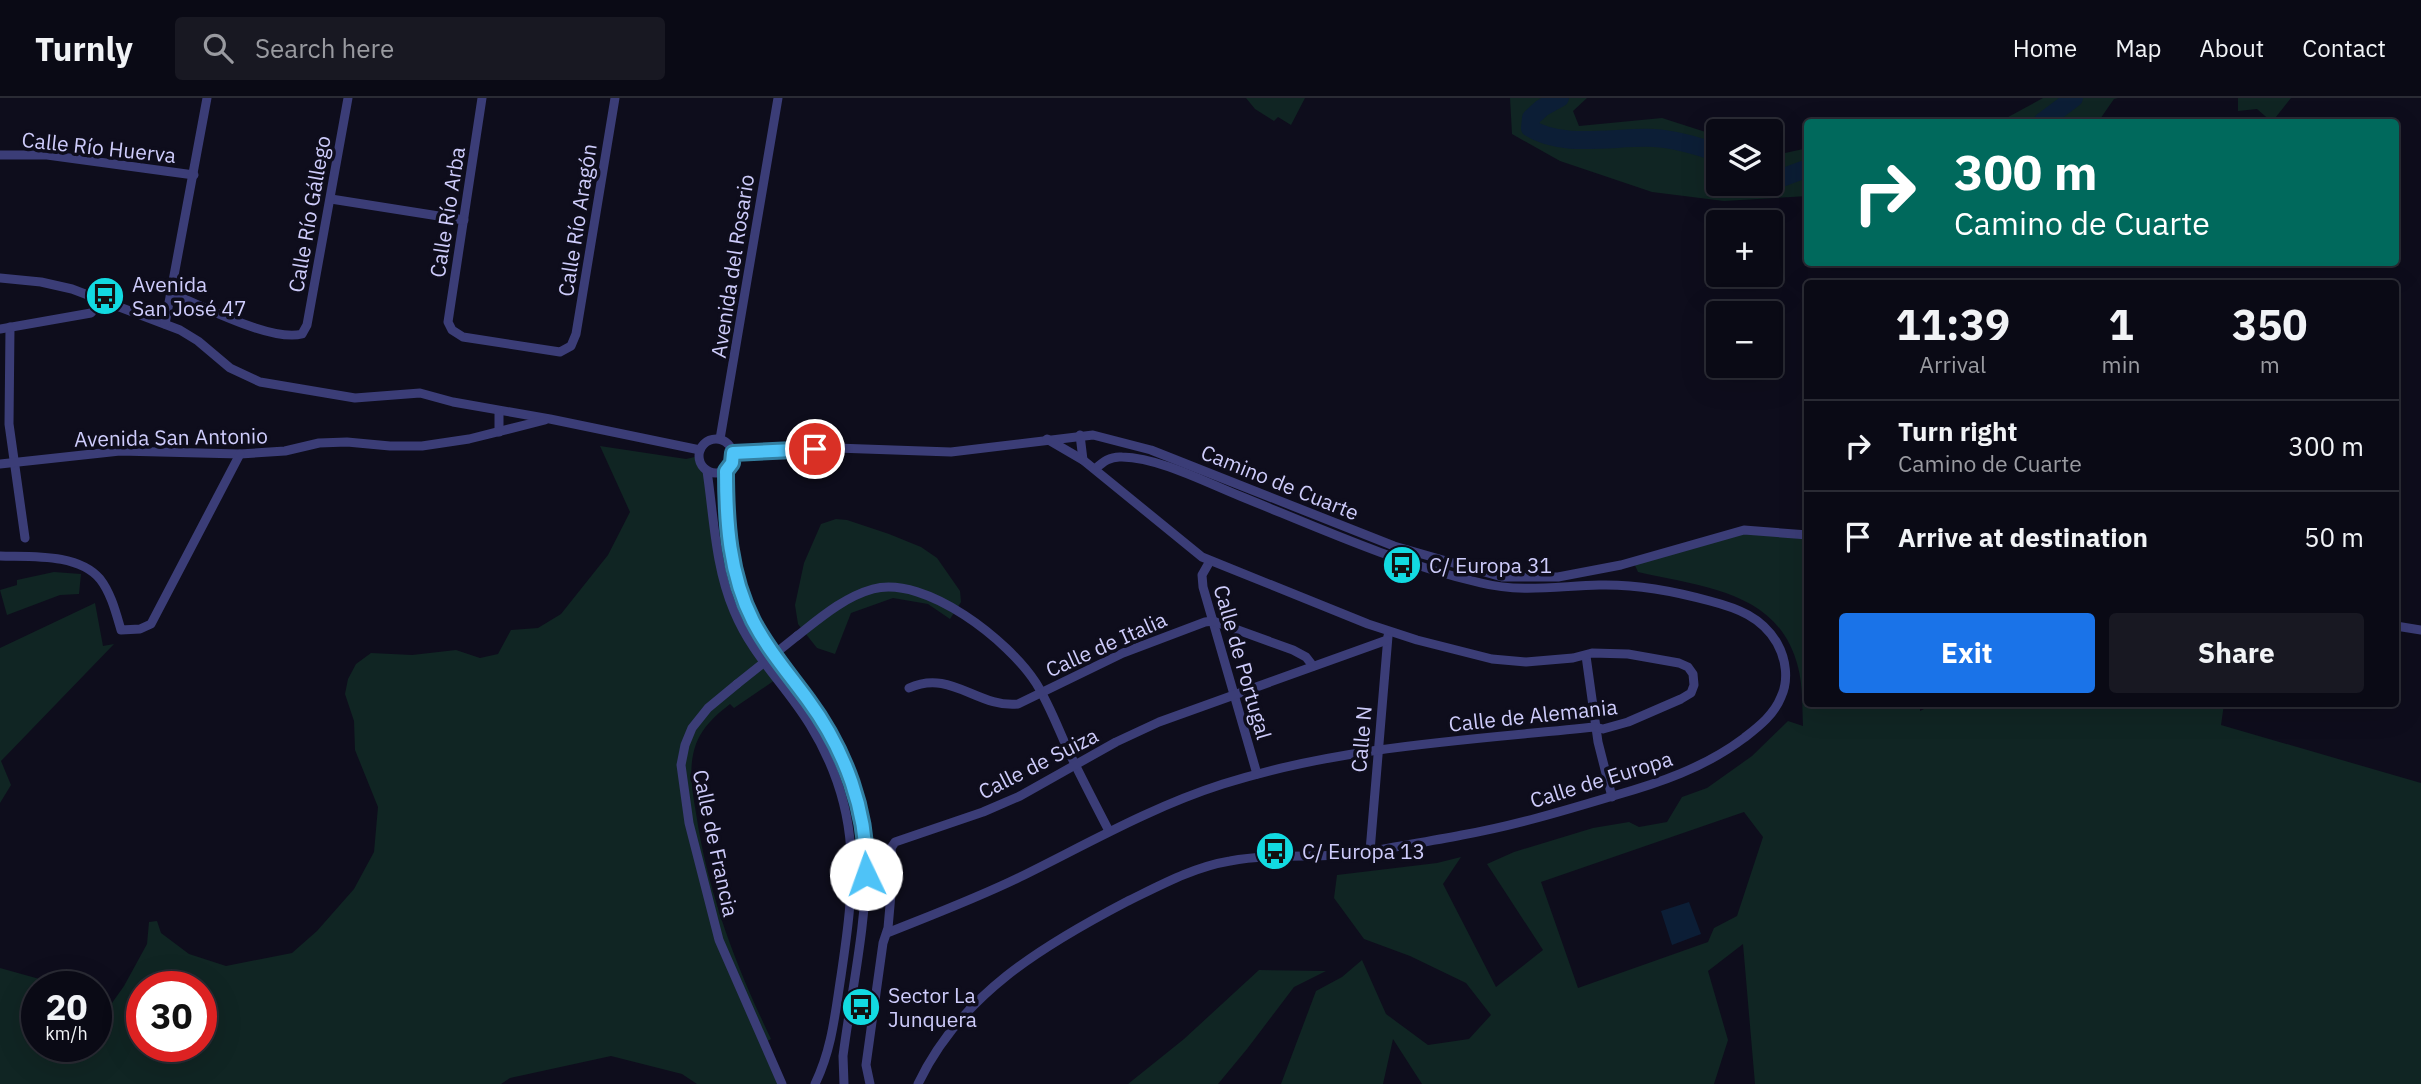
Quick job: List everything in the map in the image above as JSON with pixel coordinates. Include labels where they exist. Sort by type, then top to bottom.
[{"type":"street","points":[[165,324],[207,98]]},
{"type":"street","name":"Calle Río Gállego","points":[[172,294],[249,326],[290,337],[302,334],[307,325],[348,98]]},
{"type":"street","name":"Calle Río Arba","points":[[452,330],[448,313],[482,98]]},
{"type":"street","name":"Calle Río Aragón","points":[[452,330],[463,337],[556,352],[564,351],[570,346],[576,334],[615,98]]},
{"type":"street","name":"Avenida del Rosario","points":[[720,439],[778,98]]},
{"type":"street","name":"Calle Río Huerva","points":[[0,155],[47,155],[194,175]]},
{"type":"street","points":[[331,199],[464,220]]},
{"type":"street","points":[[0,278],[48,283],[165,324],[189,335],[230,368],[260,382],[355,398],[420,393],[700,450]]},
{"type":"street","points":[[25,538],[8,414],[5,328],[91,313],[102,300]]},
{"type":"street","points":[[499,411],[499,432]]},
{"type":"street","name":"Avenida San Antonio","points":[[0,464],[120,451],[240,454],[285,451],[319,443],[348,442],[422,446],[499,432],[550,419]]},
{"type":"street","points":[[1080,435],[1083,460]]},
{"type":"street","name":"Camino de Cuarte","points":[[733,453],[836,448],[951,452],[1093,435],[1151,450],[1394,546],[1502,577],[1558,578],[1621,565],[1744,530],[1804,535]]},
{"type":"street","points":[[1069,436],[1071,453]]},
{"type":"street","points":[[815,1084],[831,1041],[850,913],[850,833],[845,807],[830,763],[809,724],[748,642],[722,577],[707,471],[700,461],[700,450],[706,442],[720,439],[729,445],[733,453],[732,463],[726,471],[728,537],[732,563],[744,601],[763,639],[821,717],[835,742],[854,791],[864,830],[866,889],[843,1056],[844,1084]]},
{"type":"street","name":"Calle de Alemania","points":[[887,933],[986,893],[1109,831],[1179,800],[1257,774],[1326,757],[1378,749],[1595,727],[1603,729],[1628,722],[1681,699],[1691,693],[1694,685],[1693,674],[1688,667],[1663,659],[1592,653],[1586,656],[1526,662],[1492,659],[1389,636],[1210,561],[1193,551],[1083,460],[1047,439]]},
{"type":"street","points":[[0,556],[52,559],[80,565],[99,579],[114,606],[121,630],[140,629],[151,624],[240,454]]},
{"type":"street","name":"Calle de Europa","points":[[918,1084],[935,1051],[953,1026],[983,995],[1011,972],[1092,920],[1165,883],[1202,868],[1240,859],[1337,856],[1489,830],[1638,790],[1701,765],[1743,738],[1772,712],[1783,692],[1784,661],[1775,640],[1761,623],[1728,606],[1650,588],[1596,585],[1524,590],[1483,584],[1424,567],[1352,541],[1188,475],[1148,462],[1116,456],[1095,469]]},
{"type":"street","points":[[707,471],[726,471]]},
{"type":"street","name":"Calle de Portugal","points":[[1210,561],[1202,575],[1202,581],[1257,774]]},
{"type":"street","name":"Calle de Francia","points":[[782,1084],[719,940],[689,823],[681,765],[692,728],[708,708],[797,636],[832,609],[874,589],[890,586],[913,589],[942,601],[1004,646],[1026,669],[1041,693],[1109,831]]},
{"type":"street","points":[[1213,621],[1293,650],[1306,657],[1313,666]]},
{"type":"street","name":"Calle de Italia","points":[[909,688],[926,681],[941,682],[1008,705],[1026,701],[1122,653],[1164,636],[1213,621]]},
{"type":"street","points":[[2399,626],[2421,630]]},
{"type":"street","name":"Calle de Suiza","points":[[870,1084],[866,1065],[883,943],[887,933],[893,871],[891,848],[895,842],[983,812],[1020,796],[1075,764],[1159,722],[1389,636]]},
{"type":"street","name":"Calle N","points":[[1370,851],[1389,636]]},
{"type":"street","points":[[1586,656],[1595,727],[1612,797]]},
{"type":"green space","points":[[1246,98],[1305,98],[1291,125],[1278,117],[1274,121],[1255,109]]},
{"type":"green space","points":[[1510,98],[1587,98],[1573,111],[1579,126],[1662,118],[1706,132],[1706,196],[1783,196],[1783,153],[1804,149],[1804,196],[1724,201],[1652,192],[1560,161],[1512,134]]},
{"type":"green space","points":[[2043,98],[2118,98],[2114,99],[2100,119],[2004,119]]},
{"type":"green space","points":[[2238,98],[2291,98],[2274,119],[2269,119],[2257,109],[2238,111]]},
{"type":"green space","points":[[600,446],[686,459],[699,456],[707,471],[733,609],[775,680],[734,708],[730,704],[706,726],[696,744],[692,761],[693,796],[701,843],[716,901],[735,957],[771,1039],[764,1043],[782,1084],[697,1084],[682,1074],[611,1056],[510,1078],[501,1084],[0,1084],[0,968],[21,974],[21,1062],[112,1062],[112,1003],[126,982],[126,1062],[217,1062],[217,971],[132,971],[147,944],[149,922],[157,921],[161,933],[189,954],[226,966],[292,953],[317,931],[354,889],[374,852],[378,807],[355,750],[354,721],[345,694],[348,679],[356,664],[371,653],[412,655],[456,650],[480,658],[498,654],[511,630],[538,628],[561,614],[608,555],[630,512]]},
{"type":"green space","points":[[836,519],[889,534],[921,547],[937,558],[960,591],[961,602],[950,619],[928,604],[893,598],[851,613],[835,654],[817,648],[798,624],[795,605],[804,563],[821,524]]},
{"type":"green space","points":[[1744,530],[1804,535],[1804,707],[1920,707],[1920,711],[1928,707],[2224,707],[2221,725],[2421,783],[2421,1084],[1755,1084],[1743,944],[1708,971],[1728,1040],[1714,1084],[1422,1084],[1393,1039],[1383,1084],[1281,1084],[1316,991],[1342,977],[1362,960],[1386,1014],[1428,1045],[1469,1039],[1491,1015],[1466,983],[1410,956],[1364,939],[1334,898],[1337,875],[1437,863],[1461,857],[1443,884],[1496,987],[1543,950],[1487,864],[1514,852],[1593,828],[1629,822],[1639,827],[1667,822],[1682,797],[1707,788],[1752,756],[1788,721],[1803,726],[1802,689],[1798,667],[1788,642],[1774,622],[1756,607],[1735,597],[1688,582],[1638,572],[1633,561]],"holes":[[[1744,812],[1763,837],[1737,916],[1714,928],[1708,942],[1578,988],[1541,882]]]},
{"type":"green space","points":[[54,572],[81,574],[79,594],[60,595],[7,615],[0,590],[17,585],[17,580]]},
{"type":"green space","points":[[95,603],[103,646],[114,644],[1,761],[11,785],[0,803],[0,648]]},
{"type":"green space","points":[[1259,970],[1326,971],[1294,987],[1218,1084],[1128,1084],[1184,1039]]},
{"type":"water","points":[[1689,902],[1701,934],[1672,945],[1661,911]]},
{"type":"waterway","points":[[1560,98],[1531,118],[1530,128],[1543,134],[1574,140],[1662,139],[1706,149]]},
{"type":"waterway","points":[[2046,119],[2074,98]]},
{"type":"waterway","points":[[1783,177],[1804,170]]},
{"type":"place","name":"Avenida San José 47","points":[[105,296]]},
{"type":"place","name":"C/ Europa 31","points":[[1402,565]]},
{"type":"place","name":"C/ Europa 13","points":[[1275,851]]},
{"type":"place","name":"Sector La Junquera","points":[[861,1007]]},
{"type":"route","points":[[815,449],[733,453],[732,463],[726,471],[728,537],[737,581],[753,621],[780,665],[821,717],[848,772],[864,830],[866,874]]}]
